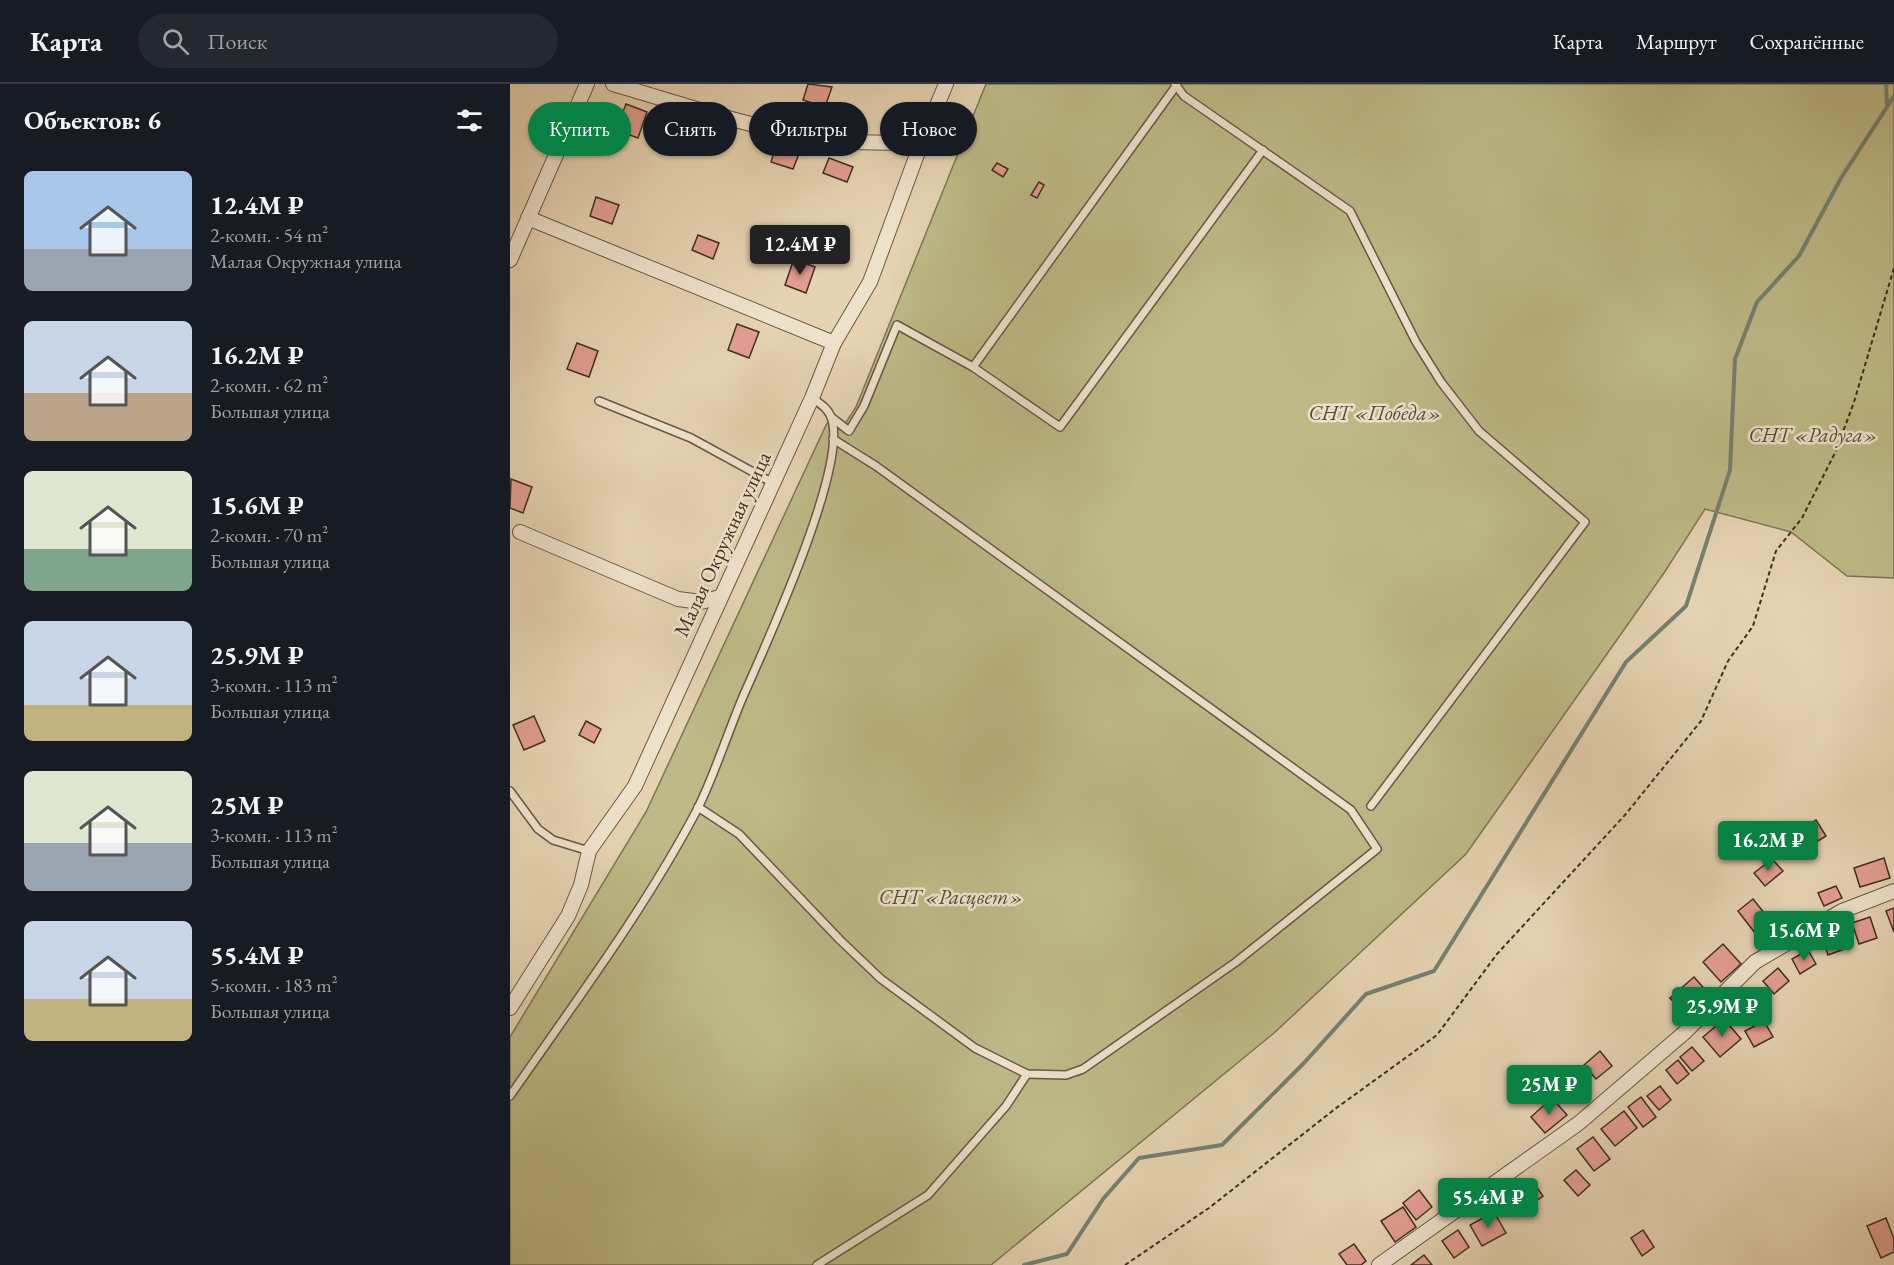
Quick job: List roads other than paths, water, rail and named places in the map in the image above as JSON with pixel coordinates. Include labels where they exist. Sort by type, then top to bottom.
[{"type":"street","points":[[510,260],[586,84]]},
{"type":"street","points":[[613,84],[771,130],[866,143],[880,142]]},
{"type":"street","name":"Малая Окружная улица","points":[[938,102],[946,84]]},
{"type":"street","name":"Малая Окружная улица","points":[[510,1008],[568,916],[581,885],[589,851],[635,786],[812,398],[834,343],[870,282],[916,156]]},
{"type":"street","points":[[528,218],[834,343]]},
{"type":"street","points":[[520,532],[678,599],[701,602],[720,597]]},
{"type":"street","points":[[1379,1265],[1579,1122],[1684,1033],[1755,962],[1842,911],[1894,891]]},
{"type":"lane","points":[[973,367],[1175,85],[1184,96],[1350,211],[1416,342],[1441,382],[1479,431],[1585,522],[1371,806]]},
{"type":"lane","points":[[812,398],[849,431],[864,406],[897,325],[973,367],[1060,427],[1263,150]]},
{"type":"lane","points":[[599,401],[691,438],[772,483]]},
{"type":"lane","points":[[510,1096],[638,910],[698,807],[742,698],[776,625],[809,536],[825,484],[833,439],[831,417]]},
{"type":"lane","points":[[698,807],[739,834],[840,940],[881,979],[975,1048],[1028,1074],[1066,1075],[1083,1069],[1236,962],[1377,849],[1351,810],[876,466],[833,439]]},
{"type":"lane","points":[[510,791],[538,829],[553,840],[589,851]]},
{"type":"lane","points":[[818,1265],[928,1195],[1006,1106],[1028,1074]]},
{"type":"waterway","points":[[1886,84],[1887,104]]},
{"type":"waterway","points":[[1024,1265],[1067,1254],[1103,1199],[1139,1158],[1222,1145],[1304,1063],[1366,994],[1434,971],[1626,662],[1686,606],[1730,470],[1735,359],[1757,302],[1799,256],[1841,178],[1894,96]]},
{"type":"park label","name":"СНТ «Победа»","points":[[1375,412]]},
{"type":"park label","name":"СНТ «Радуга»","points":[[1813,434]]},
{"type":"park label","name":"СНТ «Расцвет»","points":[[951,896]]}]
